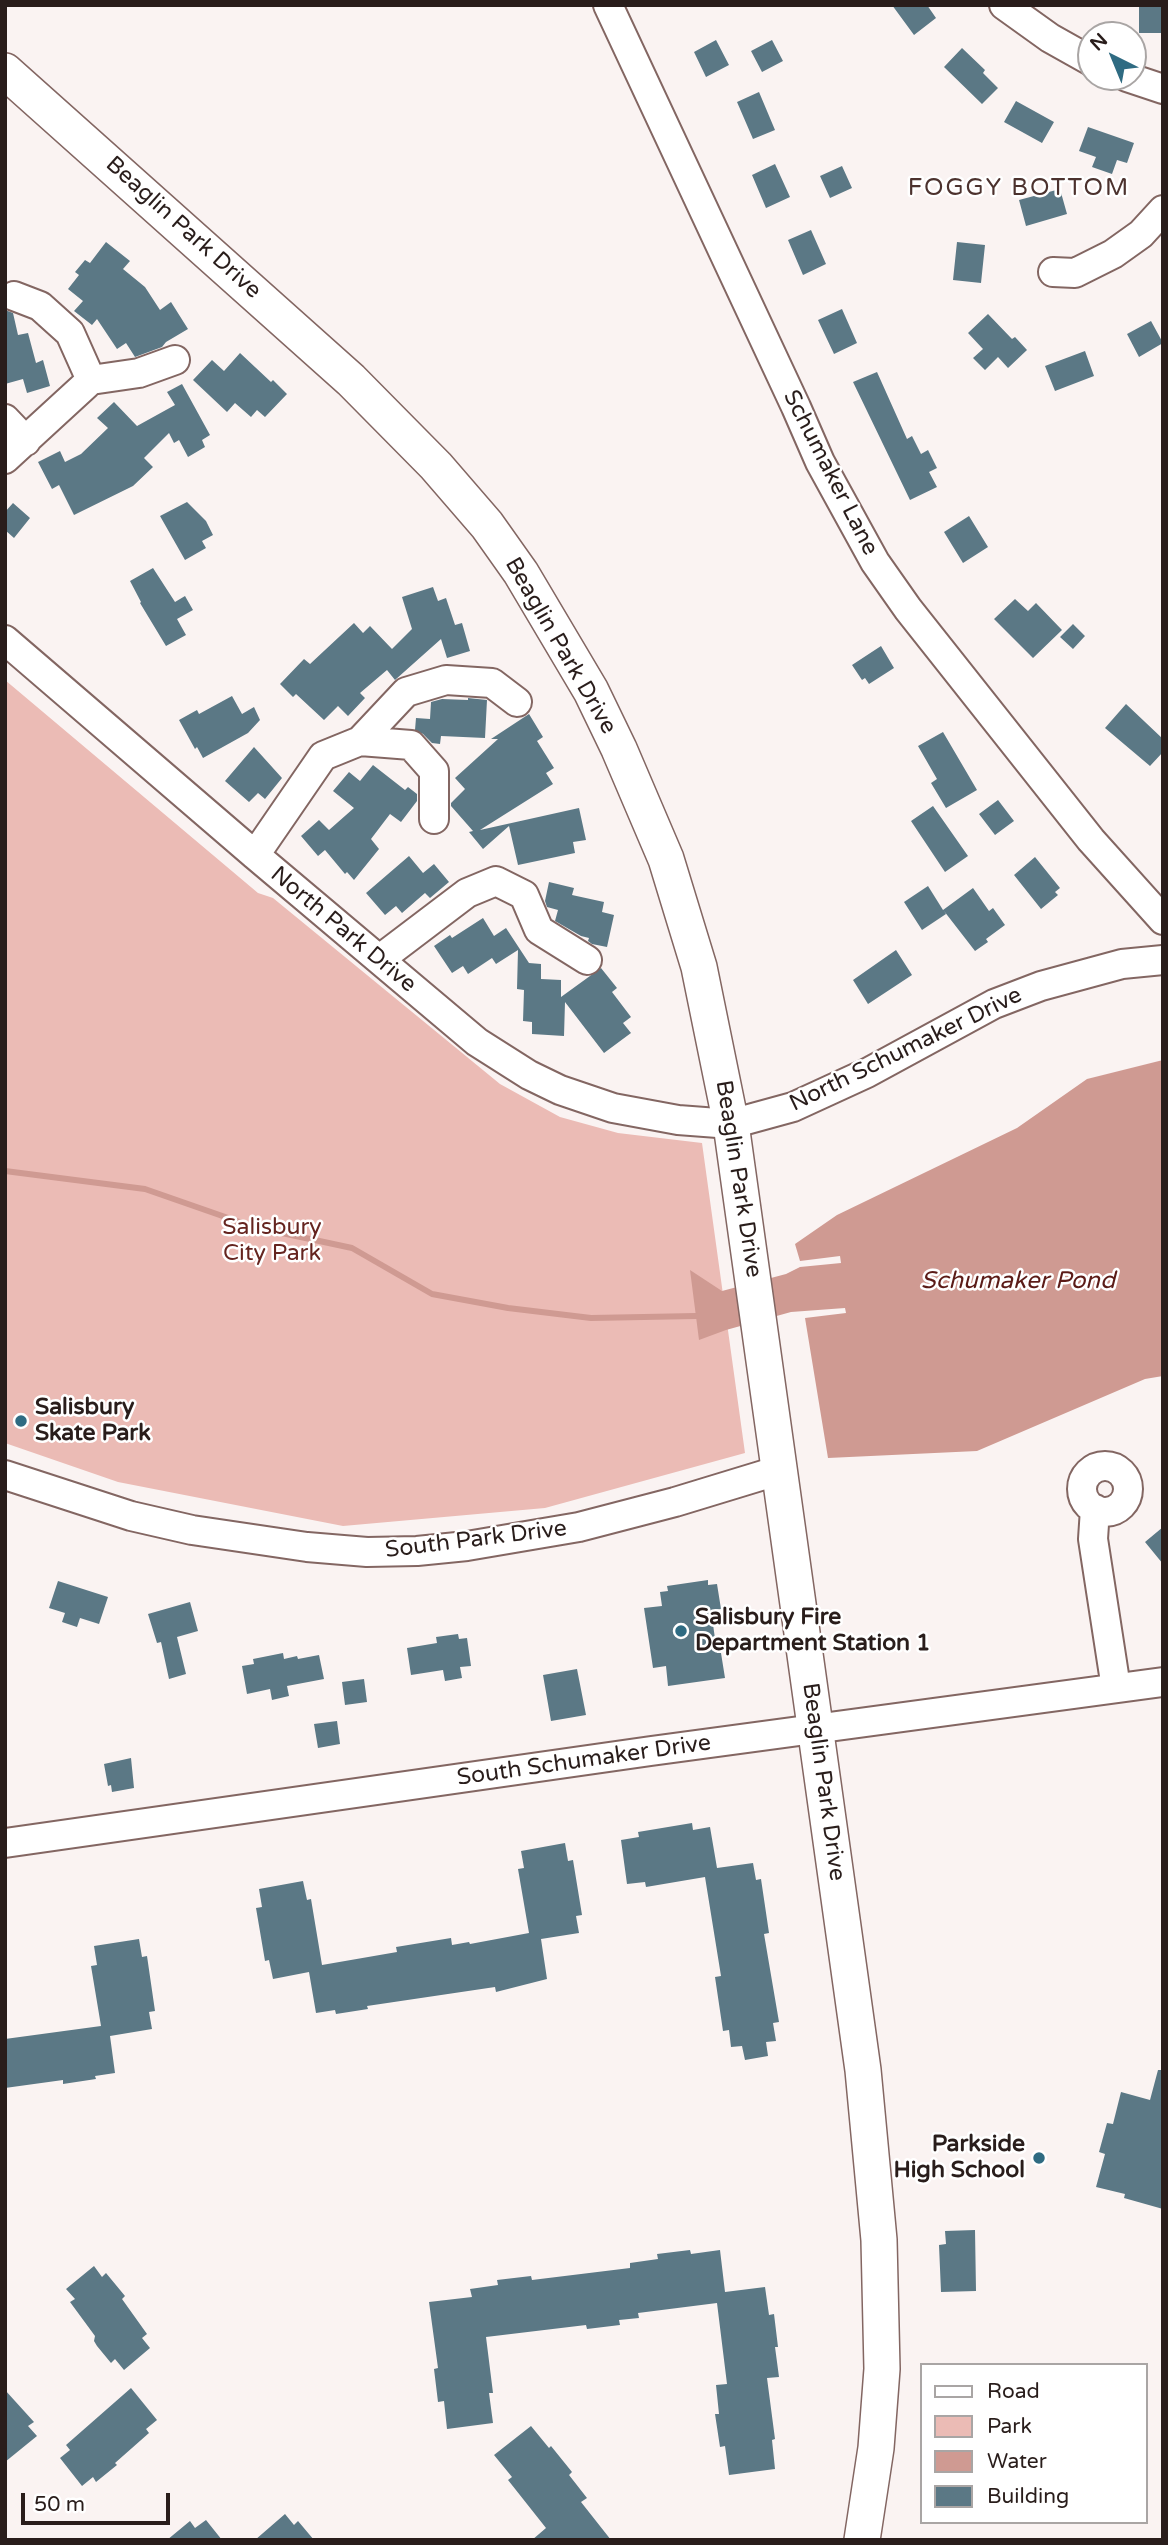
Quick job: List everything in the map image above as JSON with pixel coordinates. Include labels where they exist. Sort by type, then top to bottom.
[{"type":"main road","name":"Beaglin Park Drive","points":[[5,71],[351,380],[436,466],[487,525],[522,573],[591,691],[666,859],[699,967],[731,1124],[863,2070],[878,2227],[882,2369],[876,2448],[862,2540]]},
{"type":"street","name":"Schumaker Lane","points":[[608,5],[820,462],[875,562],[908,609],[1083,829],[1163,920]]},
{"type":"street","points":[[1004,5],[1049,38],[1077,53]]},
{"type":"street","points":[[1053,272],[1075,273],[1113,254],[1141,234],[1163,210]]},
{"type":"street","points":[[14,296],[40,306],[70,333],[91,380]]},
{"type":"street","points":[[5,419],[15,450],[91,380],[139,373],[175,360]]},
{"type":"street","name":"North Park Drive","points":[[5,640],[477,1042],[519,1069],[587,1101],[634,1113],[731,1124]]},
{"type":"street","points":[[255,855],[323,756],[360,741],[407,692],[446,680],[492,682],[517,702]]},
{"type":"street","points":[[360,741],[411,745],[434,771],[434,819]]},
{"type":"street","points":[[380,959],[467,893],[496,880],[524,895],[539,930],[587,960]]},
{"type":"street","name":"North Schumaker Drive","points":[[731,1124],[793,1107],[867,1073],[983,1009],[1041,986],[1122,964],[1163,960]]},
{"type":"street","name":"South Park Drive","points":[[5,1475],[131,1516],[192,1530],[307,1547],[367,1552],[467,1546],[579,1527],[675,1502],[780,1470]]},
{"type":"street","points":[[1102,1510],[1093,1539],[1140,1685]]},
{"type":"street","name":"South Schumaker Drive","points":[[5,1843],[1140,1685]]},
{"type":"green space","name":"Salisbury City Park","points":[[5,680],[258,893],[273,898],[500,1084],[560,1117],[618,1133],[702,1143],[745,1453],[545,1508],[343,1526],[118,1482],[5,1443]]},
{"type":"water","name":"Schumaker Pond","points":[[1163,1060],[1163,1376],[1145,1379],[977,1451],[828,1458],[805,1318],[846,1313],[845,1308],[791,1312],[699,1340],[690,1270],[722,1291],[786,1274],[800,1267],[841,1263],[840,1256],[800,1261],[795,1244],[837,1215],[1017,1128],[1087,1079]]},
{"type":"building","points":[[892,5],[927,5],[936,18],[914,35]]},
{"type":"building","points":[[1163,5],[1163,33],[1147,33],[1147,21],[1139,21],[1139,7]]},
{"type":"building","points":[[716,40],[729,65],[706,77],[694,52]]},
{"type":"building","points":[[772,40],[783,61],[762,72],[751,51]]},
{"type":"building","points":[[962,48],[985,70],[983,73],[998,88],[982,104],[944,67]]},
{"type":"building","points":[[759,92],[775,130],[753,139],[737,102]]},
{"type":"building","points":[[1016,101],[1054,122],[1042,143],[1004,122]]},
{"type":"building","points":[[1088,127],[1134,143],[1127,163],[1117,160],[1112,174],[1092,167],[1096,157],[1079,151]]},
{"type":"building","points":[[775,164],[790,197],[766,208],[752,175]]},
{"type":"building","points":[[842,166],[852,188],[830,198],[820,176]]},
{"type":"building","points":[[1060,189],[1067,214],[1026,226],[1019,200]]},
{"type":"building","points":[[811,230],[826,264],[803,275],[788,240]]},
{"type":"building","points":[[106,242],[130,261],[123,269],[145,287],[160,310],[171,302],[188,329],[162,347],[135,357],[126,343],[117,349],[97,319],[92,325],[74,311],[83,301],[68,289],[79,275],[75,272],[85,260],[90,263]]},
{"type":"building","points":[[957,242],[985,245],[981,283],[953,280]]},
{"type":"building","points":[[842,309],[857,343],[834,354],[818,320]]},
{"type":"building","points":[[5,310],[13,313],[18,335],[28,333],[36,363],[43,360],[50,386],[27,393],[23,379],[5,384]]},
{"type":"building","points":[[988,314],[1027,350],[1008,368],[998,357],[985,370],[973,358],[983,349],[968,333]]},
{"type":"building","points":[[1151,321],[1163,343],[1139,357],[1127,334]]},
{"type":"building","points":[[1085,351],[1094,376],[1055,391],[1045,366]]},
{"type":"building","points":[[240,353],[287,394],[265,417],[257,410],[251,417],[235,403],[227,412],[193,380],[212,360],[224,371]]},
{"type":"building","points":[[877,372],[907,439],[912,436],[921,454],[928,450],[937,468],[929,472],[937,487],[910,500],[853,382]]},
{"type":"building","points":[[182,384],[210,435],[202,440],[205,447],[188,457],[179,440],[174,443],[169,433],[144,458],[153,467],[133,486],[74,515],[59,485],[52,489],[38,462],[60,451],[65,462],[81,454],[108,428],[97,418],[114,402],[137,426],[175,405],[167,392]]},
{"type":"building","points":[[187,502],[206,521],[213,535],[202,541],[206,548],[185,560],[160,516]]},
{"type":"building","points":[[13,503],[30,518],[14,538],[5,530],[5,512]]},
{"type":"building","points":[[969,516],[988,547],[963,563],[944,532]]},
{"type":"building","points":[[153,568],[175,602],[185,596],[193,610],[177,619],[186,635],[166,646],[130,581]]},
{"type":"building","points":[[433,587],[438,601],[446,598],[455,625],[462,623],[470,651],[447,658],[441,639],[395,680],[387,670],[360,693],[365,698],[348,716],[338,706],[324,720],[296,694],[293,697],[280,684],[304,659],[310,664],[354,623],[363,633],[370,626],[392,649],[412,629],[402,597]]},
{"type":"building","points":[[1015,599],[1028,611],[1036,603],[1062,630],[1033,658],[994,619]]},
{"type":"building","points":[[1073,624],[1085,636],[1073,649],[1060,637]]},
{"type":"building","points":[[881,646],[894,668],[869,684],[865,678],[862,680],[852,665]]},
{"type":"building","points":[[232,696],[242,714],[254,707],[260,720],[248,733],[203,758],[179,720],[197,710],[199,714]]},
{"type":"building","points":[[468,698],[487,700],[485,738],[441,736],[440,744],[432,743],[415,730],[416,718],[430,719],[431,702]]},
{"type":"building","points":[[1126,704],[1163,739],[1163,752],[1150,766],[1105,728]]},
{"type":"building","points":[[529,714],[543,737],[537,741],[554,768],[546,773],[553,784],[480,830],[579,808],[586,840],[573,842],[575,853],[518,865],[509,826],[483,849],[451,803],[465,789],[455,778],[498,739],[491,739]]},
{"type":"building","points":[[943,732],[977,790],[946,808],[931,783],[937,779],[918,746]]},
{"type":"building","points":[[254,747],[282,778],[265,799],[258,793],[249,802],[225,781]]},
{"type":"building","points":[[373,765],[405,790],[408,787],[417,794],[417,801],[401,822],[390,814],[371,839],[379,849],[354,880],[347,872],[345,874],[325,850],[318,856],[301,836],[319,820],[329,830],[354,808],[333,791],[349,772],[360,781]]},
{"type":"building","points":[[998,800],[1014,821],[995,835],[979,814]]},
{"type":"building","points":[[933,806],[968,856],[945,872],[911,821]]},
{"type":"building","points":[[409,856],[423,873],[434,864],[449,882],[430,898],[425,893],[402,913],[396,906],[385,915],[366,893]]},
{"type":"building","points":[[1035,857],[1060,888],[1055,892],[1058,895],[1041,909],[1014,875]]},
{"type":"building","points":[[549,882],[574,888],[572,895],[604,902],[602,912],[614,915],[607,947],[592,944],[588,941],[589,938],[555,921],[558,910],[547,907],[545,901]]},
{"type":"building","points":[[928,886],[943,910],[973,888],[989,911],[993,908],[1005,925],[975,951],[944,911],[946,914],[922,930],[904,902]]},
{"type":"building","points":[[483,918],[494,936],[506,928],[529,963],[541,964],[541,979],[561,980],[561,997],[601,968],[617,988],[612,992],[631,1017],[623,1023],[631,1033],[604,1053],[565,1002],[564,1036],[532,1034],[532,1022],[523,1021],[524,990],[517,989],[518,950],[496,964],[492,958],[468,974],[463,966],[452,973],[434,946]]},
{"type":"building","points":[[896,950],[912,975],[868,1004],[853,980]]},
{"type":"building","points":[[1163,1527],[1163,1564],[1145,1542]]},
{"type":"building","name":"Salisbury Fire Department Station 1","points":[[708,1580],[708,1585],[717,1584],[721,1609],[711,1610],[717,1653],[721,1653],[725,1678],[668,1686],[666,1666],[653,1668],[644,1608],[662,1606],[660,1592],[668,1591],[667,1586]]},
{"type":"building","points":[[58,1581],[108,1597],[99,1624],[80,1618],[77,1627],[62,1622],[65,1613],[49,1608]]},
{"type":"building","points":[[190,1602],[198,1631],[177,1637],[186,1674],[169,1679],[161,1642],[157,1643],[148,1614]]},
{"type":"building","points":[[458,1634],[459,1639],[467,1638],[471,1666],[460,1667],[462,1678],[445,1681],[443,1670],[411,1675],[407,1648],[437,1643],[436,1637]]},
{"type":"building","points":[[283,1653],[284,1659],[319,1655],[324,1679],[287,1686],[289,1696],[272,1700],[270,1689],[247,1694],[242,1666],[254,1664],[253,1659]]},
{"type":"building","points":[[577,1669],[586,1715],[551,1721],[543,1675]]},
{"type":"building","points":[[364,1679],[367,1702],[345,1705],[342,1682]]},
{"type":"building","points":[[337,1721],[340,1744],[318,1748],[314,1724]]},
{"type":"building","points":[[131,1758],[134,1788],[112,1792],[111,1785],[108,1786],[104,1764]]},
{"type":"building","points":[[692,1823],[693,1830],[710,1827],[717,1868],[753,1863],[756,1880],[761,1879],[769,1933],[764,1934],[779,2022],[773,2023],[776,2041],[766,2042],[768,2056],[745,2060],[742,2046],[731,2047],[729,2030],[723,2031],[715,1977],[721,1976],[705,1877],[646,1887],[645,1882],[627,1884],[621,1840],[639,1837],[638,1832]]},
{"type":"building","points":[[565,1843],[568,1861],[573,1860],[582,1915],[576,1916],[579,1933],[541,1939],[547,1979],[496,1992],[495,1987],[367,2006],[368,2009],[336,2014],[335,2010],[316,2013],[309,1972],[273,1979],[269,1960],[265,1961],[256,1908],[262,1907],[259,1889],[303,1881],[307,1900],[311,1899],[322,1965],[397,1952],[396,1947],[451,1938],[452,1945],[470,1944],[529,1933],[518,1869],[524,1868],[521,1851]]},
{"type":"building","points":[[139,1939],[142,1957],[147,1956],[155,2011],[149,2012],[152,2029],[110,2036],[115,2073],[63,2084],[63,2080],[5,2088],[5,2039],[101,2026],[91,1966],[97,1965],[94,1946]]},
{"type":"building","points":[[1158,2070],[1163,2070],[1163,2209],[1124,2198],[1125,2194],[1096,2187],[1105,2154],[1099,2152],[1107,2123],[1113,2124],[1121,2092],[1150,2100]]},
{"type":"building","points":[[975,2230],[976,2291],[941,2292],[939,2245],[946,2244],[945,2231]]},
{"type":"building","points":[[690,2250],[691,2254],[720,2250],[725,2292],[765,2287],[769,2315],[774,2314],[778,2347],[775,2347],[779,2377],[767,2378],[775,2439],[772,2440],[775,2469],[729,2475],[725,2446],[720,2447],[715,2414],[719,2414],[716,2385],[727,2384],[717,2303],[638,2313],[639,2318],[619,2320],[620,2325],[587,2329],[586,2325],[486,2337],[493,2393],[489,2393],[493,2423],[447,2429],[444,2401],[438,2402],[434,2369],[438,2368],[429,2302],[472,2297],[470,2289],[498,2285],[497,2280],[531,2276],[532,2280],[630,2268],[630,2263],[658,2259],[657,2254]]},
{"type":"building","points":[[94,2266],[102,2277],[106,2273],[125,2296],[122,2299],[147,2334],[142,2338],[150,2348],[124,2370],[115,2359],[111,2363],[97,2346],[95,2336],[70,2302],[75,2299],[66,2289]]},
{"type":"building","points":[[131,2388],[157,2420],[146,2429],[149,2433],[115,2463],[117,2465],[96,2482],[93,2477],[82,2486],[60,2458],[70,2450],[66,2445]]},
{"type":"building","points":[[5,2390],[34,2422],[28,2426],[37,2436],[5,2462]]},
{"type":"building","points":[[531,2426],[572,2472],[569,2475],[587,2498],[581,2502],[611,2540],[532,2540],[546,2528],[508,2480],[512,2477],[494,2455]]},
{"type":"building","points":[[285,2514],[294,2525],[298,2521],[314,2540],[255,2540]]},
{"type":"building","points":[[206,2520],[222,2540],[167,2540],[190,2521],[195,2528]]},
{"type":"waterway","points":[[5,1171],[145,1189],[254,1227],[352,1248],[432,1294],[508,1308],[591,1318],[696,1316]]},
{"type":"place","name":"Salisbury Skate Park","points":[[21,1421]]},
{"type":"place","name":"Salisbury Fire Department Station 1","points":[[681,1631]]},
{"type":"place","name":"Parkside High School","points":[[1039,2158]]},
{"type":"district","name":"FOGGY BOTTOM","points":[[1019,189]]}]
